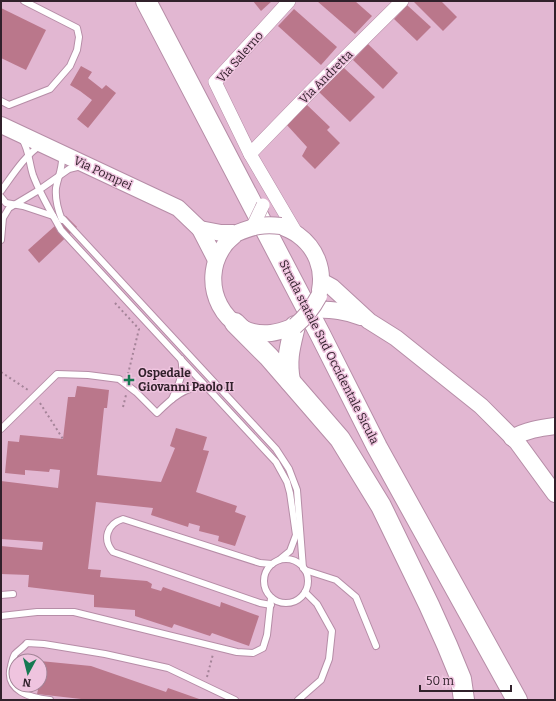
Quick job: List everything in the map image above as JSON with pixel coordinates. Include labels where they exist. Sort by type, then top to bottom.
[{"type":"main road","name":"Strada statale Sud Occidentale Sicula","points":[[146,1],[320,334],[377,447],[518,700]]},
{"type":"main road","points":[[235,324],[290,381],[340,439],[381,506],[447,645],[460,679],[464,700]]},
{"type":"main road","points":[[290,381],[287,368],[288,354],[294,326]]},
{"type":"main road","points":[[502,670],[512,700]]},
{"type":"main road","points":[[502,670],[523,700]]},
{"type":"street","name":"Via Salerno","points":[[289,1],[214,82],[250,154],[297,234]]},
{"type":"street","name":"Via Andretta","points":[[250,154],[402,1]]},
{"type":"street","name":"Via Pompei","points":[[1,125],[178,208],[200,229],[216,260]]},
{"type":"street","points":[[253,226],[263,205],[266,182]]},
{"type":"street","points":[[253,226],[281,226],[297,234],[311,247],[319,263],[317,296],[304,319],[283,331],[258,333],[246,330],[235,324],[225,314],[217,302],[213,288],[212,274],[216,260],[224,245],[237,234],[253,226]]},
{"type":"street","points":[[200,229],[237,234]]},
{"type":"street","points":[[317,296],[332,287],[370,321],[396,338],[450,380],[481,406],[512,438],[555,494]]},
{"type":"street","points":[[317,296],[330,310],[348,312],[370,321]]},
{"type":"street","points":[[512,438],[522,432],[555,426]]},
{"type":"lane","points":[[1,101],[9,105],[50,89],[70,66],[77,50],[79,37],[77,28],[24,1]]},
{"type":"lane","points":[[18,133],[26,146],[29,163],[39,190],[61,230],[194,372]]},
{"type":"lane","points":[[1,191],[35,149],[43,144]]},
{"type":"lane","points":[[61,153],[62,166],[56,188],[57,203],[62,220],[63,219],[201,373],[276,449],[289,469],[297,490],[304,569],[308,578],[308,585],[300,598],[293,602],[286,603],[271,601],[260,603],[113,552],[109,547],[106,535],[108,529],[112,524],[123,519],[260,563],[272,564]]},
{"type":"lane","points":[[1,240],[3,218],[6,212],[13,205],[39,190],[70,169],[86,164]]},
{"type":"lane","points":[[1,197],[6,203],[23,206],[53,216]]},
{"type":"lane","points":[[172,399],[180,381],[182,369],[180,358]]},
{"type":"lane","points":[[180,381],[184,377],[194,372],[201,373]]},
{"type":"lane","points":[[193,387],[201,373]]},
{"type":"lane","points":[[1,616],[37,612],[74,612],[237,652],[253,653],[263,648],[267,635],[271,601],[266,592],[264,577],[267,569],[272,564],[290,551],[296,536],[290,492],[287,482],[276,462],[208,387],[201,373]]},
{"type":"lane","points":[[1,429],[57,374],[88,375],[119,379],[136,392],[157,412],[172,399],[193,387],[208,387]]},
{"type":"lane","points":[[279,560],[294,560],[304,569],[336,580],[356,597],[376,646]]},
{"type":"lane","points":[[298,700],[321,680],[329,659],[332,631],[317,604],[305,592]]},
{"type":"lane","points":[[1,595],[13,594]]},
{"type":"lane","points":[[50,700],[35,698],[22,693],[14,685],[9,672],[14,655],[27,643],[44,644],[105,654],[168,668],[235,700]]},
{"type":"path","points":[[113,301],[139,329],[127,378],[127,393],[123,407]]},
{"type":"path","points":[[205,686],[215,646]]},
{"type":"building","points":[[253,1],[272,1],[261,11]]},
{"type":"building","points":[[317,1],[355,1],[372,16],[355,34]]},
{"type":"building","points":[[413,1],[441,1],[457,17],[443,31]]},
{"type":"building","points":[[407,5],[431,27],[417,41],[394,19]]},
{"type":"building","points":[[1,8],[46,30],[26,70],[1,58]]},
{"type":"building","points":[[294,9],[337,47],[321,65],[278,26]]},
{"type":"building","points":[[368,44],[398,73],[383,89],[353,60]]},
{"type":"building","points":[[81,66],[92,72],[88,78],[102,89],[106,85],[116,93],[88,128],[77,119],[92,100],[70,85]]},
{"type":"building","points":[[343,67],[375,97],[350,122],[319,92]]},
{"type":"building","points":[[306,104],[330,127],[327,130],[340,143],[315,169],[302,156],[307,147],[286,124]]},
{"type":"building","points":[[66,216],[77,227],[39,263],[28,250]]},
{"type":"building","points":[[77,386],[109,390],[107,408],[104,408],[97,475],[161,482],[175,448],[170,446],[176,428],[207,437],[203,450],[209,451],[196,492],[237,506],[235,512],[246,516],[235,546],[218,541],[219,536],[199,531],[200,526],[189,523],[188,527],[151,515],[153,508],[96,502],[88,569],[101,570],[100,577],[147,581],[152,584],[151,588],[161,591],[163,587],[220,607],[221,602],[259,616],[249,646],[212,633],[210,636],[174,624],[172,628],[135,616],[135,610],[94,607],[94,595],[28,587],[29,575],[1,574],[1,546],[42,550],[43,542],[1,539],[1,481],[58,488],[60,470],[50,469],[49,472],[25,470],[25,475],[5,473],[8,441],[19,442],[20,435],[63,439],[68,397],[75,397]]},
{"type":"building","points":[[48,662],[91,666],[166,692],[168,688],[202,700],[90,700],[37,694],[48,693]]},
{"type":"place","name":"Ospedale Giovanni Paolo II","points":[[129,380]]}]
